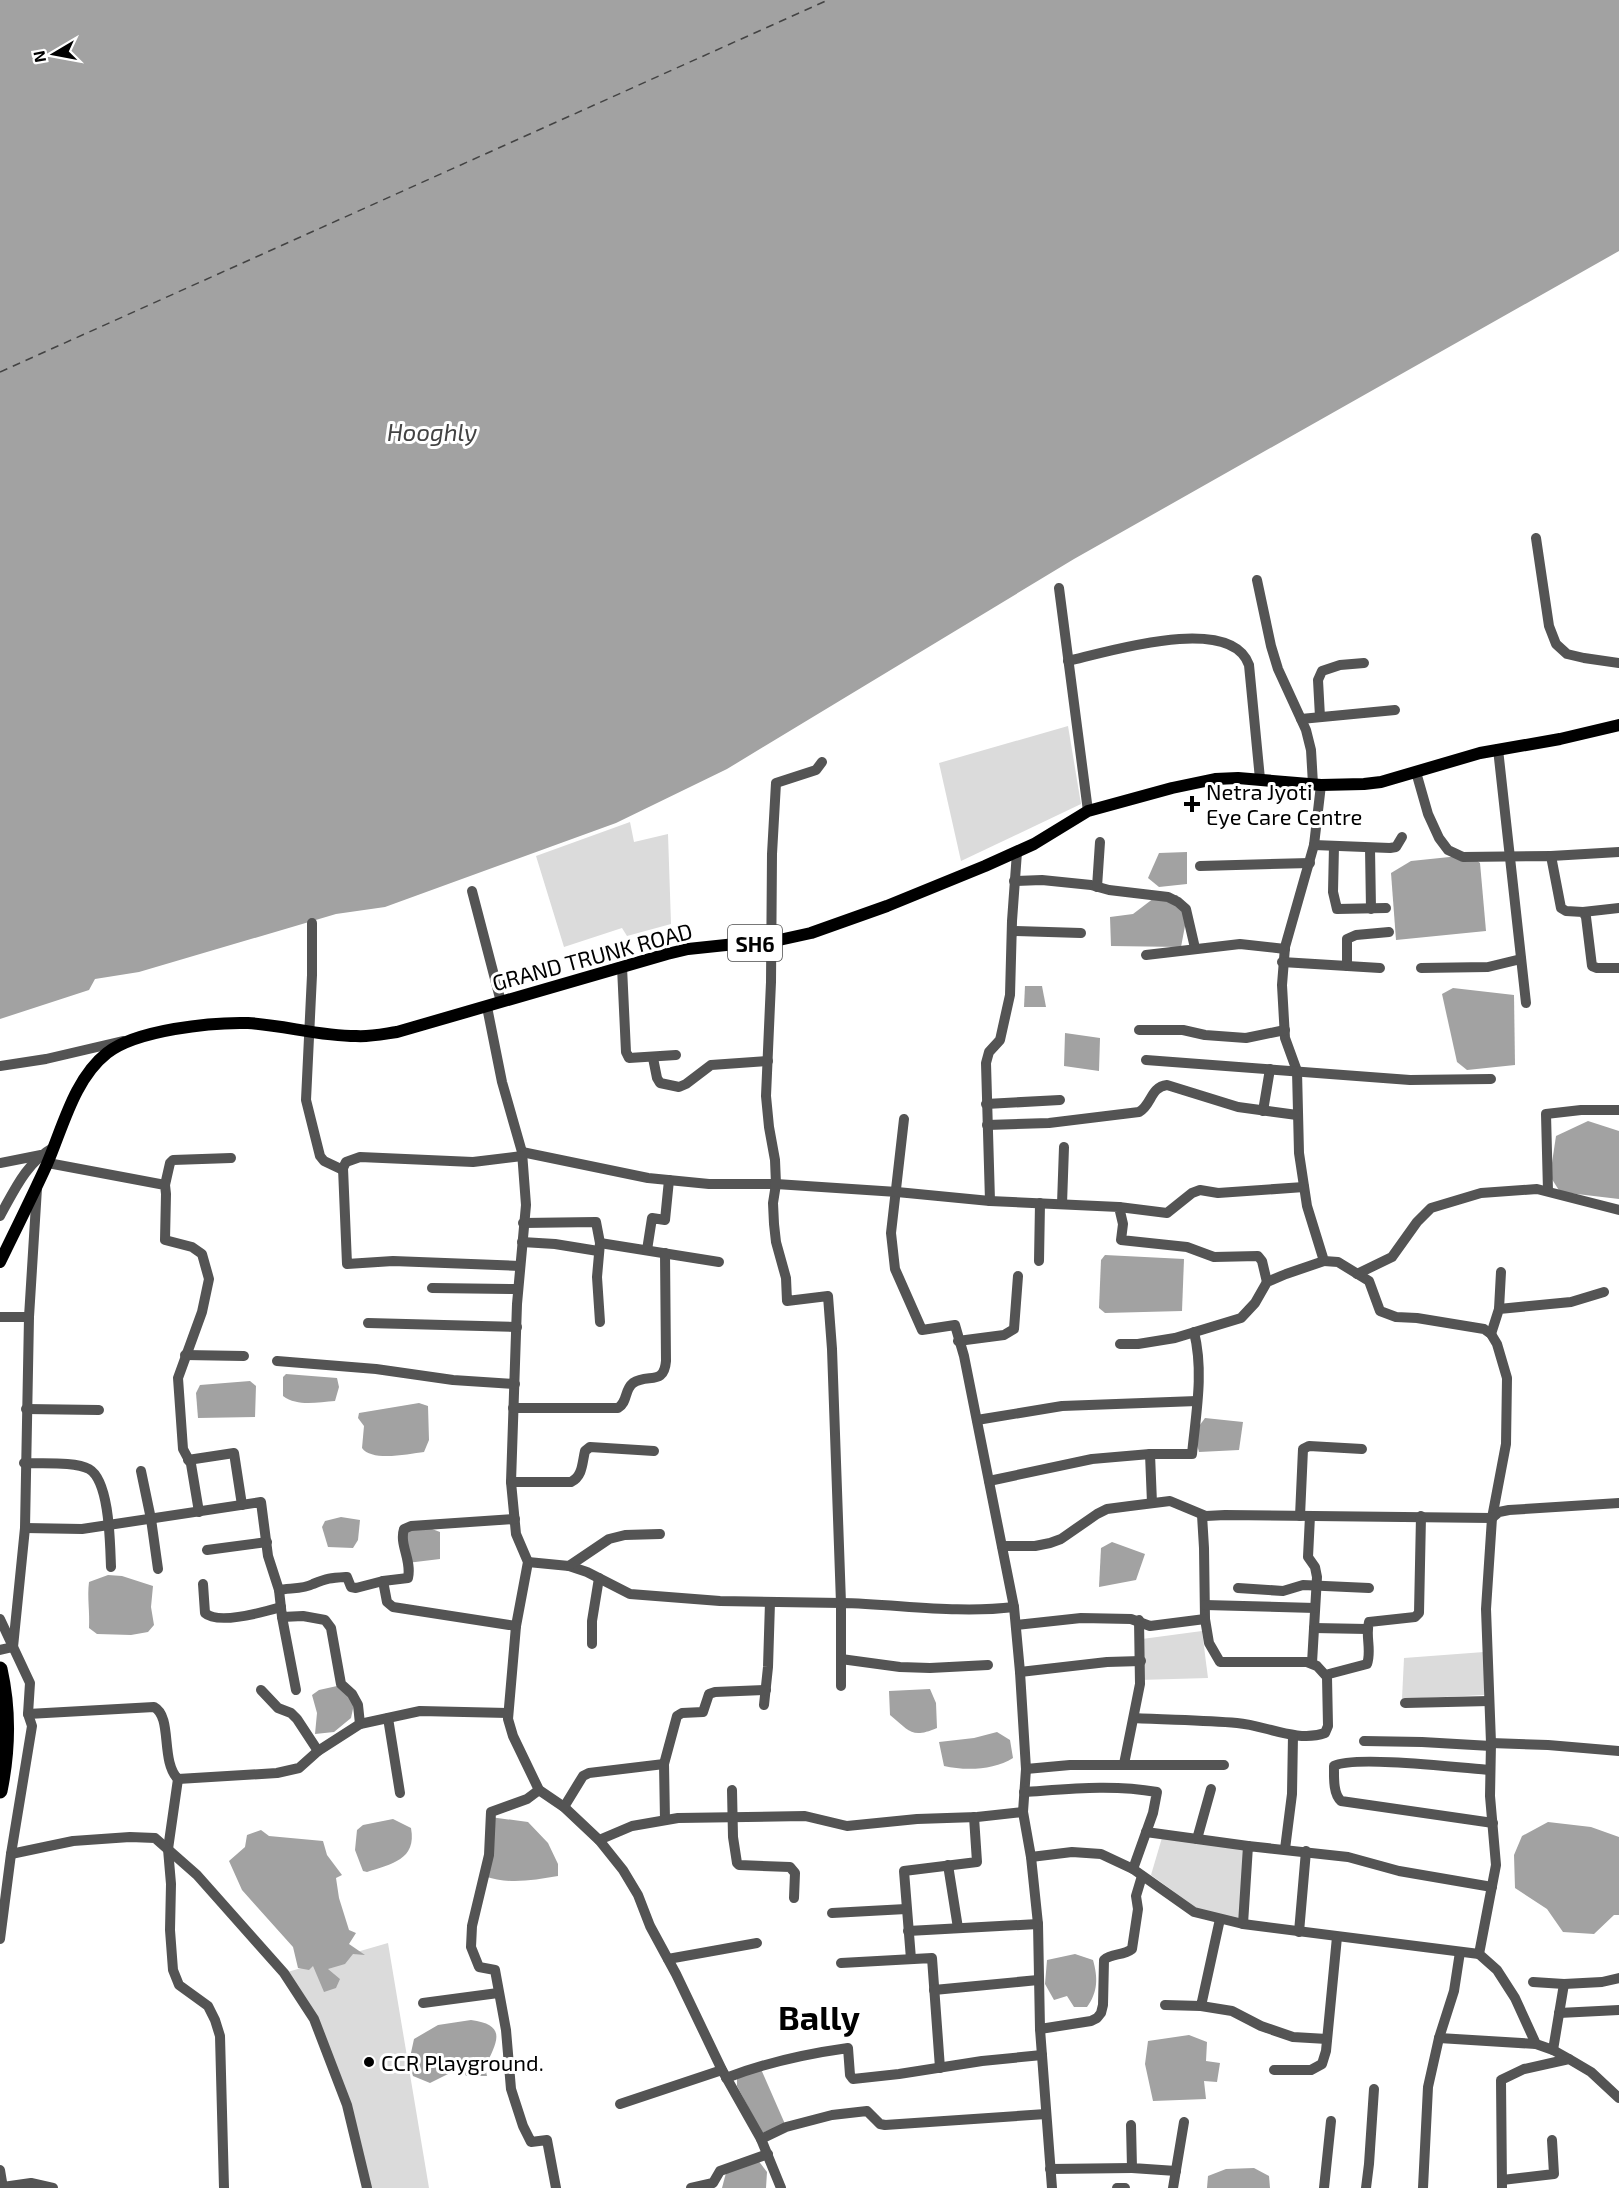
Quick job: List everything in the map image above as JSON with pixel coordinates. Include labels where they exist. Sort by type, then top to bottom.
[{"type":"highway","points":[[0,1670],[6,1728],[4,1768],[0,1791]]},
{"type":"main road","name":"GRAND TRUNK ROAD","points":[[0,1262],[37,1185],[44,1159],[54,1147],[79,1090],[98,1061],[109,1051],[141,1036],[190,1027],[245,1023],[310,1032],[376,1036],[438,1022],[622,966],[687,949],[770,942],[811,933],[1017,852],[1088,811],[1143,795],[1215,779],[1364,784],[1416,772],[1480,753],[1560,739],[1619,725]]},
{"type":"street","points":[[1536,538],[1549,626],[1556,644],[1567,654],[1619,663]]},
{"type":"street","points":[[1257,580],[1278,669],[1301,719],[1311,750],[1317,784],[1314,845],[1282,962],[1285,1038],[1297,1071],[1299,1153],[1307,1206],[1324,1261]]},
{"type":"street","points":[[1059,588],[1088,811]]},
{"type":"street","points":[[1068,661],[1159,640],[1208,639],[1229,643],[1241,650],[1249,665],[1260,779]]},
{"type":"street","points":[[1320,717],[1318,680],[1322,671],[1340,665],[1364,663]]},
{"type":"street","points":[[1301,719],[1395,710]]},
{"type":"street","points":[[1498,749],[1526,1003]]},
{"type":"street","points":[[822,762],[816,770],[776,783],[772,854],[767,1109],[775,1160],[774,1224],[776,1242],[786,1278],[786,1300],[828,1296],[841,1603],[841,1686]]},
{"type":"street","points":[[1416,772],[1428,814],[1439,838],[1448,850],[1463,857],[1619,852]]},
{"type":"street","points":[[1314,845],[1396,847],[1402,837]]},
{"type":"street","points":[[1096,887],[1101,842]]},
{"type":"street","points":[[1334,846],[1333,892],[1337,909],[1386,908]]},
{"type":"street","points":[[1370,848],[1371,909]]},
{"type":"street","points":[[990,1201],[986,1104],[987,1058],[1000,1040],[1008,1010],[1017,852]]},
{"type":"street","points":[[1551,855],[1561,908],[1566,911],[1583,912],[1619,908]]},
{"type":"street","points":[[1200,866],[1310,863]]},
{"type":"street","points":[[1014,880],[1042,880],[1096,887],[1109,891],[1168,897],[1186,909],[1195,948]]},
{"type":"street","points":[[472,891],[501,1002]]},
{"type":"street","points":[[1583,912],[1586,917],[1592,966],[1619,968]]},
{"type":"street","points":[[312,923],[310,1032],[306,1086],[308,1110],[322,1159],[343,1170]]},
{"type":"street","points":[[1012,931],[1081,933]]},
{"type":"street","points":[[1347,966],[1347,939],[1356,935],[1389,932]]},
{"type":"street","points":[[1146,955],[1240,944],[1285,949]]},
{"type":"street","points":[[1421,968],[1488,967],[1521,959]]},
{"type":"street","points":[[1282,962],[1380,968]]},
{"type":"street","points":[[622,966],[626,1052],[629,1058],[676,1055]]},
{"type":"street","points":[[487,1007],[502,1082],[522,1154],[526,1205],[518,1289],[511,1482],[516,1534],[528,1562],[516,1626],[508,1719],[513,1736],[539,1790],[564,1807],[599,1840],[623,1870],[638,1895],[650,1926],[724,2074],[761,2139],[781,2188]]},
{"type":"street","points":[[1139,1030],[1184,1030],[1205,1035],[1246,1038],[1285,1030]]},
{"type":"street","points":[[0,1066],[46,1059],[141,1036]]},
{"type":"street","points":[[653,1058],[660,1083],[679,1087],[686,1084],[707,1066],[768,1061]]},
{"type":"street","points":[[1146,1060],[1410,1080],[1491,1079]]},
{"type":"street","points":[[1263,1111],[1270,1069]]},
{"type":"street","points":[[987,1125],[1049,1123],[1139,1112],[1144,1109],[1154,1091],[1160,1086],[1167,1085],[1238,1107],[1297,1115]]},
{"type":"street","points":[[986,1104],[1060,1100]]},
{"type":"street","points":[[1548,1191],[1546,1114],[1581,1110],[1619,1110]]},
{"type":"street","points":[[904,1119],[891,1233],[895,1269],[922,1330],[955,1326],[964,1356],[1014,1607],[1026,1769],[1023,1812],[1031,1857],[1038,1924],[1040,2029],[1052,2188]]},
{"type":"street","points":[[1062,1204],[1064,1147]]},
{"type":"street","points":[[520,1266],[393,1262],[347,1264],[343,1170],[346,1162],[360,1157],[465,1162],[522,1154],[615,1172],[709,1184],[776,1184],[990,1201],[1119,1207],[1167,1213],[1192,1193],[1200,1190],[1218,1193],[1304,1187]]},
{"type":"street","points":[[200,1512],[191,1464],[183,1449],[178,1378],[202,1312],[209,1280],[202,1254],[192,1247],[165,1240],[165,1185],[170,1163],[173,1160],[231,1158]]},
{"type":"street","points":[[0,1216],[22,1175],[44,1159]]},
{"type":"street","points":[[0,1163],[44,1159],[165,1185]]},
{"type":"street","points":[[647,1250],[652,1218],[665,1220],[669,1180]]},
{"type":"street","points":[[13,1647],[25,1528],[24,1463],[28,1317],[37,1185]]},
{"type":"street","points":[[1357,1274],[1392,1257],[1417,1222],[1431,1208],[1481,1193],[1537,1189],[1619,1210]]},
{"type":"street","points":[[1039,1261],[1041,1203]]},
{"type":"street","points":[[1119,1207],[1123,1224],[1122,1240],[1187,1247],[1214,1257],[1258,1256],[1262,1261],[1267,1282]]},
{"type":"street","points":[[524,1223],[596,1222],[599,1247],[600,1322]]},
{"type":"street","points":[[522,1242],[647,1250],[718,1262]]},
{"type":"street","points":[[513,1408],[618,1408],[625,1402],[630,1386],[635,1382],[661,1375],[665,1369],[666,1360],[665,1253]]},
{"type":"street","points":[[1120,1344],[1138,1344],[1194,1332],[1241,1318],[1255,1303],[1267,1282],[1324,1261],[1338,1262],[1369,1281],[1380,1311],[1396,1317],[1417,1318],[1484,1329],[1491,1334],[1497,1344],[1507,1378],[1506,1444],[1492,1518],[1486,1609],[1496,1865],[1479,1954]]},
{"type":"street","points":[[1491,1334],[1499,1309],[1500,1272]]},
{"type":"street","points":[[958,1341],[1004,1335],[1014,1329],[1018,1276]]},
{"type":"street","points":[[432,1287],[518,1289]]},
{"type":"street","points":[[1499,1309],[1571,1302],[1604,1292]]},
{"type":"street","points":[[0,1317],[28,1317]]},
{"type":"street","points":[[368,1323],[517,1327]]},
{"type":"street","points":[[989,1481],[1092,1459],[1150,1454],[1192,1454],[1200,1375],[1194,1332]]},
{"type":"street","points":[[185,1355],[244,1356]]},
{"type":"street","points":[[277,1361],[376,1369],[453,1380],[515,1384]]},
{"type":"street","points":[[977,1420],[1062,1406],[1197,1401]]},
{"type":"street","points":[[26,1409],[99,1410]]},
{"type":"street","points":[[1312,1663],[1317,1586],[1316,1572],[1308,1557],[1303,1449],[1309,1446],[1362,1449]]},
{"type":"street","points":[[511,1482],[571,1482],[576,1480],[581,1472],[585,1451],[590,1447],[654,1451]]},
{"type":"street","points":[[188,1460],[234,1454],[242,1505]]},
{"type":"street","points":[[1150,1454],[1152,1503]]},
{"type":"street","points":[[24,1463],[74,1465],[88,1469],[96,1475],[102,1485],[109,1526],[111,1567]]},
{"type":"street","points":[[141,1471],[158,1569]]},
{"type":"street","points":[[1002,1546],[1035,1546],[1050,1543],[1061,1539],[1096,1514],[1107,1509],[1170,1501],[1206,1516],[1492,1518],[1499,1512],[1509,1510],[1619,1503]]},
{"type":"street","points":[[25,1528],[82,1529],[261,1502],[268,1556],[279,1590],[296,1690]]},
{"type":"street","points":[[1134,1719],[1239,1723],[1293,1735],[1319,1735],[1327,1730],[1327,1677],[1312,1663],[1294,1661],[1220,1662],[1209,1643],[1205,1619],[1202,1515]]},
{"type":"street","points":[[1327,1677],[1329,1674],[1367,1664],[1370,1656],[1367,1629],[1369,1622],[1417,1615],[1420,1608],[1421,1516]]},
{"type":"street","points":[[279,1590],[313,1585],[325,1578],[347,1577],[351,1587],[356,1588],[408,1578],[410,1568],[401,1536],[404,1529],[411,1526],[514,1519]]},
{"type":"street","points":[[569,1566],[616,1536],[660,1534]]},
{"type":"street","points":[[207,1550],[267,1542]]},
{"type":"street","points":[[528,1562],[569,1566],[630,1594],[685,1599],[874,1604],[935,1609],[988,1610],[1014,1607]]},
{"type":"street","points":[[592,1644],[592,1621],[599,1578]]},
{"type":"street","points":[[383,1581],[387,1602],[393,1607],[516,1626]]},
{"type":"street","points":[[203,1584],[205,1613],[213,1618],[282,1612],[325,1620],[331,1628],[340,1684],[352,1694],[358,1705],[360,1724]]},
{"type":"street","points":[[1238,1588],[1283,1591],[1303,1586],[1369,1588]]},
{"type":"street","points":[[764,1704],[770,1602]]},
{"type":"street","points":[[1205,1605],[1315,1608]]},
{"type":"street","points":[[1016,1625],[1081,1618],[1120,1618],[1139,1620],[1150,1626],[1205,1619]]},
{"type":"street","points":[[0,1619],[30,1683],[28,1714],[32,1726],[0,1939]]},
{"type":"street","points":[[1124,1764],[1140,1684],[1139,1620]]},
{"type":"street","points":[[1314,1628],[1367,1629]]},
{"type":"street","points":[[0,1650],[13,1647]]},
{"type":"street","points":[[841,1659],[890,1666],[930,1668],[988,1665]]},
{"type":"street","points":[[1020,1672],[1107,1662],[1141,1661]]},
{"type":"street","points":[[261,1690],[278,1708],[291,1713],[297,1719],[318,1751]]},
{"type":"street","points":[[665,1820],[664,1764],[673,1725],[679,1714],[704,1712],[709,1694],[715,1692],[766,1690]]},
{"type":"street","points":[[1405,1703],[1490,1701]]},
{"type":"street","points":[[28,1714],[154,1707],[160,1710],[164,1720],[168,1764],[178,1779],[168,1850],[173,1970],[179,1985],[207,2006],[220,2036],[224,2188]]},
{"type":"street","points":[[178,1779],[277,1773],[299,1768],[318,1751],[360,1724],[420,1711],[508,1713]]},
{"type":"street","points":[[388,1718],[400,1793]]},
{"type":"street","points":[[1286,1849],[1292,1794],[1293,1735]]},
{"type":"street","points":[[1364,1741],[1548,1745],[1619,1751]]},
{"type":"street","points":[[1491,1770],[1409,1763],[1346,1762],[1334,1766],[1335,1791],[1337,1798],[1341,1801],[1493,1823]]},
{"type":"street","points":[[564,1807],[584,1776],[589,1773],[664,1764]]},
{"type":"street","points":[[1026,1769],[1070,1765],[1224,1765]]},
{"type":"street","points":[[1024,1792],[1092,1786],[1157,1792],[1153,1813],[1133,1869]]},
{"type":"street","points":[[1197,1839],[1211,1789]]},
{"type":"street","points":[[539,1790],[527,1799],[491,1812],[489,1855],[472,1926],[471,1947],[479,1967],[495,1970],[506,2030],[511,2089],[523,2126],[531,2142],[547,2140],[555,2188]]},
{"type":"street","points":[[732,1790],[737,1863],[790,1867],[795,1874],[794,1898]]},
{"type":"street","points":[[599,1840],[632,1826],[678,1818],[805,1816],[848,1826],[1023,1812]]},
{"type":"street","points":[[910,1959],[904,1871],[977,1862],[974,1817]]},
{"type":"street","points":[[1146,1832],[1348,1857],[1399,1871],[1492,1887]]},
{"type":"street","points":[[11,1854],[73,1841],[130,1837],[155,1838],[197,1875],[284,1973],[314,2019],[347,2104],[366,2188]]},
{"type":"street","points":[[1242,1924],[1248,1846]]},
{"type":"street","points":[[1299,1932],[1306,1851]]},
{"type":"street","points":[[1031,1857],[1072,1852],[1094,1853],[1133,1869],[1194,1912],[1242,1924],[1479,1954],[1497,1970],[1515,1998],[1536,2044]]},
{"type":"street","points":[[948,1865],[958,1928]]},
{"type":"street","points":[[1040,2029],[1091,2021],[1101,2013],[1104,1960],[1132,1949],[1138,1909],[1136,1896],[1142,1876]]},
{"type":"street","points":[[832,1913],[906,1909]]},
{"type":"street","points":[[1201,2006],[1220,1919]]},
{"type":"street","points":[[908,1931],[1038,1924]]},
{"type":"street","points":[[1274,2070],[1311,2070],[1319,2067],[1324,2060],[1337,1937]]},
{"type":"street","points":[[668,1959],[757,1943]]},
{"type":"street","points":[[1423,2188],[1428,2087],[1439,2038],[1454,1991],[1460,1952]]},
{"type":"street","points":[[841,1963],[932,1958],[940,2068]]},
{"type":"street","points":[[1533,1982],[1546,1981],[1564,1984],[1602,1982],[1619,1978]]},
{"type":"street","points":[[934,1990],[1038,1980]]},
{"type":"street","points":[[1553,2050],[1564,1984]]},
{"type":"street","points":[[423,2003],[498,1993]]},
{"type":"street","points":[[1165,2005],[1201,2006],[1232,2011],[1261,2026],[1293,2037],[1327,2039]]},
{"type":"street","points":[[1559,2013],[1619,2010]]},
{"type":"street","points":[[1439,2038],[1536,2044],[1553,2050],[1591,2072],[1619,2098]]},
{"type":"street","points":[[620,2104],[798,2055],[848,2048],[850,2075],[853,2079],[1042,2055]]},
{"type":"street","points":[[1552,2140],[1554,2174],[1502,2184],[1501,2080],[1524,2069],[1569,2059]]},
{"type":"street","points":[[1366,2188],[1374,2089]]},
{"type":"street","points":[[761,2139],[808,2120],[862,2111],[872,2114],[880,2124],[885,2125],[1046,2114]]},
{"type":"street","points":[[1324,2188],[1331,2121]]},
{"type":"street","points":[[1173,2188],[1184,2122]]},
{"type":"street","points":[[1131,2125],[1132,2168]]},
{"type":"street","points":[[691,2188],[713,2183],[720,2171],[768,2154]]},
{"type":"street","points":[[1050,2169],[1132,2168],[1176,2171]]},
{"type":"street","points":[[0,2170],[3,2187],[31,2183],[53,2188]]},
{"type":"street","points":[[1117,2188],[1125,2188]]},
{"type":"shaded area","points":[[1068,726],[1081,804],[961,861],[939,763]]},
{"type":"shaded area","points":[[630,822],[634,842],[668,834],[671,924],[627,936],[622,928],[564,947],[536,856]]},
{"type":"shaded area","points":[[1202,1631],[1208,1678],[1139,1680],[1142,1639]]},
{"type":"shaded area","points":[[1484,1652],[1484,1695],[1402,1699],[1404,1658]]},
{"type":"shaded area","points":[[1164,1831],[1245,1845],[1239,1919],[1198,1909],[1151,1875]]},
{"type":"shaded area","name":"CCR Playground.","points":[[388,1943],[429,2188],[367,2188],[347,2105],[314,2019],[284,1973]]},
{"type":"water","name":"Hooghly","points":[[0,0],[1619,0],[1619,251],[1074,559],[727,769],[616,823],[385,907],[336,914],[139,972],[95,979],[89,990],[0,1019]]},
{"type":"water","points":[[1187,852],[1187,884],[1159,887],[1148,878],[1159,853]]},
{"type":"water","points":[[1469,855],[1480,863],[1486,931],[1396,940],[1391,873],[1411,861]]},
{"type":"water","points":[[1177,895],[1188,910],[1181,947],[1111,946],[1110,917],[1133,914],[1154,898]]},
{"type":"water","points":[[1025,986],[1042,986],[1046,1007],[1024,1007]]},
{"type":"water","points":[[1453,988],[1514,995],[1515,1065],[1467,1070],[1457,1062],[1442,994]]},
{"type":"water","points":[[1065,1033],[1100,1038],[1099,1071],[1064,1066]]},
{"type":"water","points":[[1588,1121],[1619,1131],[1619,1199],[1560,1192],[1550,1176],[1556,1136]]},
{"type":"water","points":[[1105,1255],[1184,1259],[1182,1311],[1105,1313],[1099,1308],[1101,1260]]},
{"type":"water","points":[[286,1374],[337,1378],[339,1387],[335,1401],[295,1402],[283,1396],[283,1377]]},
{"type":"water","points":[[250,1381],[256,1386],[255,1417],[198,1418],[196,1393],[200,1385]]},
{"type":"water","points":[[419,1403],[428,1406],[429,1440],[424,1452],[382,1456],[374,1455],[362,1448],[364,1426],[358,1418],[359,1413]]},
{"type":"water","points":[[1205,1418],[1243,1422],[1239,1450],[1199,1452],[1194,1433]]},
{"type":"water","points":[[341,1517],[360,1520],[358,1540],[353,1548],[328,1547],[322,1527],[325,1521]]},
{"type":"water","points":[[424,1526],[440,1532],[440,1559],[407,1563],[406,1529]]},
{"type":"water","points":[[1112,1542],[1145,1554],[1136,1580],[1099,1587],[1101,1548]]},
{"type":"water","points":[[108,1575],[122,1576],[153,1586],[151,1607],[154,1625],[148,1632],[131,1635],[97,1634],[89,1628],[89,1582]]},
{"type":"water","points":[[337,1686],[348,1689],[354,1704],[351,1718],[334,1732],[315,1734],[317,1713],[312,1695],[319,1690]]},
{"type":"water","points":[[930,1689],[936,1703],[937,1728],[922,1733],[911,1732],[890,1715],[889,1691]]},
{"type":"water","points":[[997,1732],[1010,1740],[1013,1758],[997,1765],[980,1768],[961,1769],[944,1766],[939,1742],[974,1738]]},
{"type":"water","points":[[490,1817],[528,1822],[548,1843],[558,1864],[558,1876],[512,1881],[484,1876]]},
{"type":"water","points":[[393,1819],[411,1828],[412,1839],[406,1854],[393,1863],[367,1872],[363,1871],[355,1850],[357,1830],[363,1825]]},
{"type":"water","points":[[1548,1822],[1591,1827],[1619,1837],[1619,1915],[1614,1915],[1594,1934],[1563,1932],[1547,1909],[1515,1888],[1514,1855],[1522,1836]]},
{"type":"water","points":[[261,1830],[269,1836],[323,1841],[327,1855],[342,1875],[336,1878],[339,1898],[349,1930],[356,1933],[349,1944],[365,1955],[353,1954],[345,1964],[328,1969],[340,1979],[336,1988],[324,1992],[313,1966],[309,1970],[298,1968],[293,1947],[242,1890],[229,1861],[245,1847],[247,1835]]},
{"type":"water","points":[[1075,1954],[1093,1960],[1095,1967],[1095,1990],[1087,2007],[1074,2007],[1067,1996],[1054,2000],[1045,1984],[1047,1960]]},
{"type":"water","points":[[471,2020],[483,2022],[495,2030],[496,2042],[485,2067],[487,2076],[466,2076],[464,2071],[456,2070],[430,2083],[413,2076],[409,2062],[414,2039],[438,2025]]},
{"type":"water","points":[[1189,2035],[1207,2042],[1206,2061],[1220,2063],[1217,2082],[1204,2081],[1206,2099],[1153,2101],[1145,2064],[1148,2041]]},
{"type":"water","points":[[760,2067],[785,2124],[762,2133],[737,2086],[737,2079]]},
{"type":"water","points":[[757,2159],[767,2172],[766,2188],[722,2188],[727,2169]]},
{"type":"water","points":[[1254,2168],[1269,2176],[1270,2188],[1207,2188],[1208,2176],[1226,2169]]},
{"type":"ferry route","points":[[0,372],[828,0]]},
{"type":"place","name":"Netra Jyoti Eye Care Centre","points":[[1192,804]]},
{"type":"place","name":"CCR Playground.","points":[[369,2062]]},
{"type":"district","name":"Bally","points":[[819,2016]]}]
